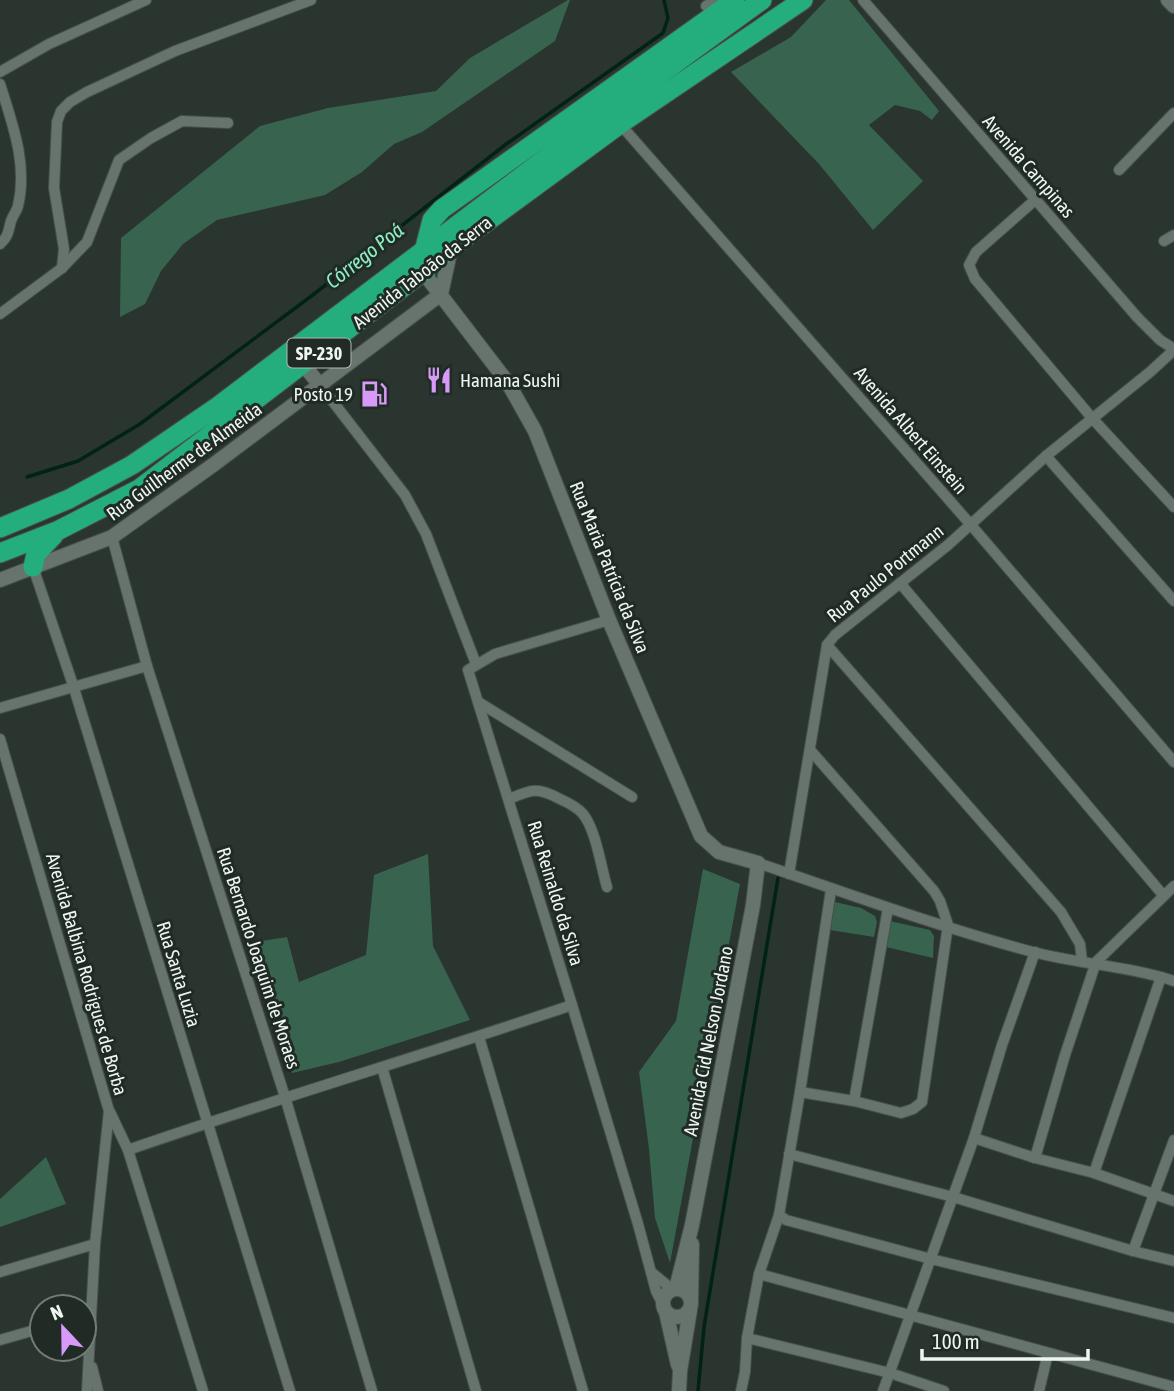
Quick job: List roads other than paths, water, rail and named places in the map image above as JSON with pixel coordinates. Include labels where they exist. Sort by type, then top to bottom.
[{"type":"highway","points":[[423,272],[423,252],[432,220],[442,209],[735,0]]},
{"type":"highway","name":"Avenida Taboão da Serra","points":[[0,553],[59,530],[139,489],[423,252],[605,113],[762,0]]},
{"type":"highway","name":"Avenida Taboão da Serra","points":[[0,528],[69,499],[132,465],[218,407],[298,358],[423,272],[451,248],[620,124],[803,0]]},
{"type":"highway","points":[[33,567],[36,554],[59,530]]},
{"type":"street","points":[[0,72],[49,44],[146,0]]},
{"type":"street","points":[[62,268],[64,249],[54,188],[57,122],[61,111],[87,92],[175,51],[311,0]]},
{"type":"street","name":"Avenida Campinas","points":[[863,0],[1150,331],[1174,350]]},
{"type":"street","points":[[1168,0],[1174,6]]},
{"type":"street","points":[[0,84],[18,142],[20,161],[18,208],[12,218],[8,237],[0,244]]},
{"type":"street","points":[[1119,170],[1174,113]]},
{"type":"street","points":[[0,314],[62,268],[88,242],[119,160],[150,138],[183,121],[228,123]]},
{"type":"street","name":"Avenida Albert Einstein","points":[[620,124],[971,525],[1174,762]]},
{"type":"street","points":[[1035,200],[976,251],[969,265],[975,279],[1093,418],[1174,507]]},
{"type":"street","points":[[0,222],[12,218]]},
{"type":"street","points":[[442,294],[451,248]]},
{"type":"street","name":"Rua Maria Patrícia da Silva","points":[[423,272],[508,383],[535,431],[609,621],[701,836],[719,852],[758,863]]},
{"type":"street","name":"Rua Guilherme de Almeida","points":[[0,580],[112,537],[442,294]]},
{"type":"street","name":"Rua Paulo Portmann","points":[[789,874],[827,645],[835,635],[971,525],[1046,456],[1174,350]]},
{"type":"street","points":[[298,358],[405,495],[426,534],[476,664],[495,654],[609,621]]},
{"type":"street","points":[[1046,456],[1174,601]]},
{"type":"street","name":"Rua Bernardo Joaquim de Moraes","points":[[112,537],[147,666],[285,1097],[372,1391]]},
{"type":"street","name":"Rua Santa Luzia","points":[[33,567],[73,685],[290,1391]]},
{"type":"street","points":[[900,583],[1163,895]]},
{"type":"street","points":[[827,645],[1061,912],[1080,943],[1082,961]]},
{"type":"street","name":"Rua Reinaldo da Silva","points":[[476,664],[468,670],[572,1005],[656,1291],[665,1308]]},
{"type":"street","points":[[0,708],[147,666]]},
{"type":"street","points":[[480,703],[632,797]]},
{"type":"street","name":"Avenida Balbina Rodrigues de Borba","points":[[0,739],[109,1111],[90,1293]]},
{"type":"street","points":[[800,1091],[901,1113],[913,1110],[922,1102],[948,925],[934,891],[811,751]]},
{"type":"street","points":[[509,799],[538,789],[582,813],[590,828],[607,887]]},
{"type":"street","points":[[758,863],[831,890],[1035,952],[1096,962],[1174,981]]},
{"type":"street","name":"Avenida Cid Nelson Jordano","points":[[674,1289],[692,1226],[753,905],[758,863]]},
{"type":"street","points":[[1035,1158],[1096,962],[1174,886]]},
{"type":"street","points":[[741,1391],[746,1373],[747,1338],[759,1274],[779,1215],[831,890]]},
{"type":"street","points":[[854,1101],[888,908]]},
{"type":"street","points":[[883,1391],[974,1138],[1002,1045],[1035,952]]},
{"type":"street","points":[[1094,1173],[1161,977]]},
{"type":"street","points":[[128,1150],[572,1005]]},
{"type":"street","points":[[479,1037],[583,1391]]},
{"type":"street","points":[[382,1067],[476,1391]]},
{"type":"street","points":[[109,1111],[128,1150],[203,1391]]},
{"type":"street","points":[[974,1138],[1035,1158],[1094,1173],[1174,1201]]},
{"type":"street","points":[[1133,1251],[1174,1140]]},
{"type":"street","points":[[789,1154],[953,1197],[1174,1261]]},
{"type":"street","points":[[779,1215],[786,1220],[931,1259],[1173,1315]]},
{"type":"street","name":"Avenida Cid Nelson Jordano","points":[[679,1391],[690,1305],[692,1226]]},
{"type":"street","points":[[0,1272],[95,1244]]},
{"type":"street","points":[[651,1272],[674,1289],[686,1292],[690,1305],[678,1317],[665,1308],[666,1295],[674,1289]]},
{"type":"street","points":[[759,1274],[1174,1387]]},
{"type":"street","name":"Avenida Cid Nelson Jordano","points":[[665,1308],[680,1371]]},
{"type":"street","points":[[0,1340],[28,1332]]},
{"type":"street","points":[[747,1338],[890,1373],[944,1391]]},
{"type":"street","points":[[1038,1391],[1048,1353]]},
{"type":"street","name":"Avenida Balbina Rodrigues de Borba","points":[[87,1391],[89,1363]]},
{"type":"street","points":[[91,1363],[98,1391]]},
{"type":"waterway","name":"Córrego Poá","points":[[27,477],[78,461],[140,424],[314,294],[505,145],[663,33],[668,18],[664,0]]},
{"type":"waterway","points":[[698,1391],[704,1327],[778,878]]},
{"type":"place","name":"Hamana Sushi","points":[[439,380]]},
{"type":"place","name":"Posto 19","points":[[374,394]]}]
